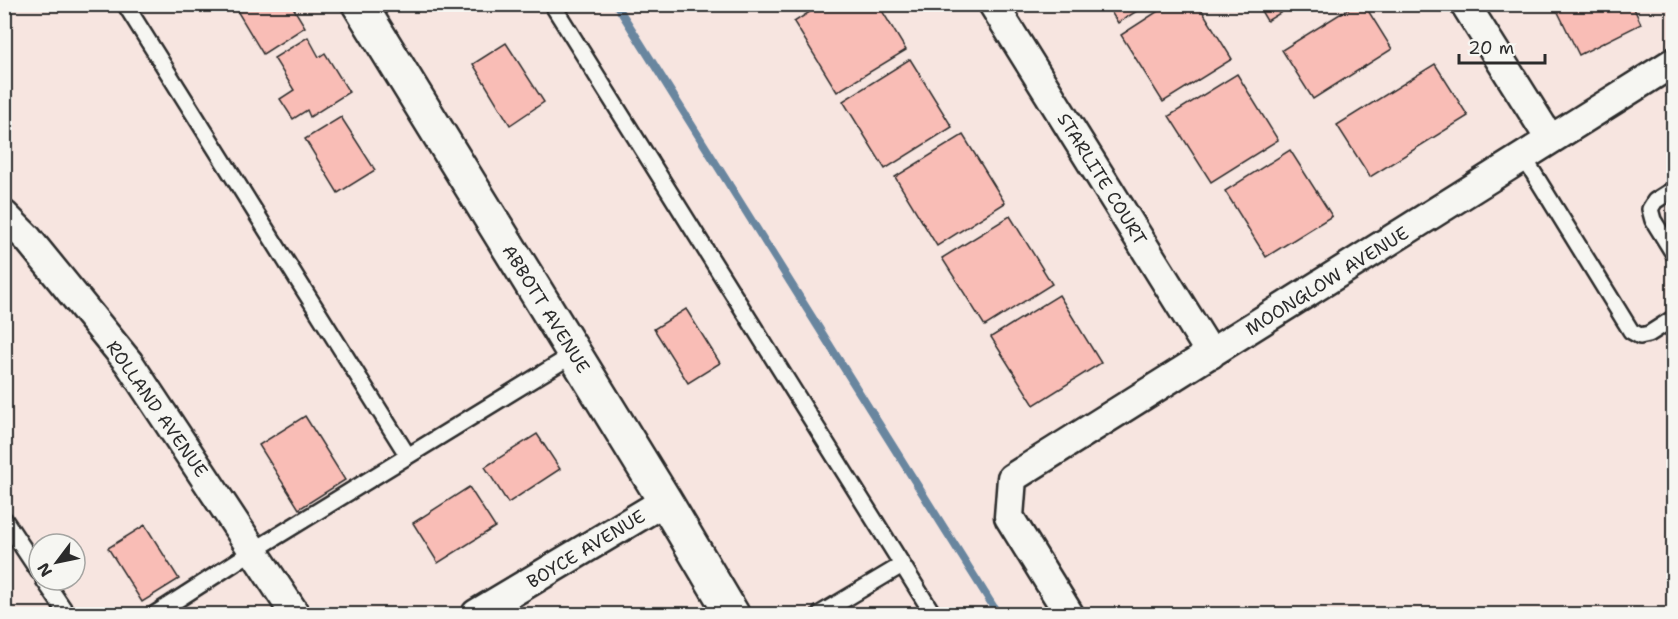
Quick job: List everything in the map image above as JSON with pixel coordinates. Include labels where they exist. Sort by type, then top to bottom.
[{"type":"street","name":"ABBOTT AVENUE","points":[[359,4],[732,615]]},
{"type":"street","name":"STARLITE COURT","points":[[993,4],[1211,354]]},
{"type":"street","points":[[1465,4],[1550,139]]},
{"type":"street","name":"MOONGLOW AVENUE","points":[[1069,615],[1009,517],[1012,478],[1674,62]]},
{"type":"street","name":"ROLLAND AVENUE","points":[[4,215],[28,238],[129,363],[295,615]]},
{"type":"street","name":"BOYCE AVENUE","points":[[476,615],[664,501]]},
{"type":"lane","points":[[125,4],[408,456]]},
{"type":"lane","points":[[552,4],[933,615]]},
{"type":"lane","points":[[1522,156],[1631,331],[1640,336],[1649,334],[1674,318]]},
{"type":"lane","points":[[1674,189],[1655,201],[1650,209],[1653,220],[1674,254]]},
{"type":"lane","points":[[155,615],[253,551],[574,354]]},
{"type":"lane","points":[[4,519],[27,554]]},
{"type":"lane","points":[[820,615],[902,565]]},
{"type":"lane","points":[[52,592],[67,615]]},
{"type":"building","points":[[233,4],[291,4],[305,27],[263,54]]},
{"type":"building","points":[[822,4],[878,4],[906,50],[837,92],[794,22]]},
{"type":"building","points":[[1106,4],[1148,4],[1118,23]]},
{"type":"building","points":[[1169,4],[1198,4],[1232,59],[1163,102],[1121,35]]},
{"type":"building","points":[[1257,4],[1295,4],[1267,21]]},
{"type":"building","points":[[1356,4],[1364,4],[1392,49],[1313,99],[1282,50]]},
{"type":"building","points":[[1554,4],[1632,4],[1641,24],[1579,55]]},
{"type":"building","points":[[308,37],[319,57],[325,53],[349,92],[310,117],[307,110],[293,119],[280,99],[294,90],[274,58]]},
{"type":"building","points":[[506,43],[544,102],[510,125],[473,64]]},
{"type":"building","points":[[910,59],[952,127],[885,169],[843,101]]},
{"type":"building","points":[[1435,64],[1468,116],[1370,177],[1337,125]]},
{"type":"building","points":[[1237,74],[1278,140],[1211,182],[1169,116]]},
{"type":"building","points":[[341,117],[375,170],[338,193],[305,139]]},
{"type":"building","points":[[963,135],[1005,203],[937,246],[895,177]]},
{"type":"building","points":[[1290,150],[1332,216],[1266,257],[1225,191]]},
{"type":"building","points":[[1010,216],[1052,284],[985,326],[942,258]]},
{"type":"building","points":[[1059,295],[1101,363],[1034,405],[991,337]]},
{"type":"building","points":[[686,309],[720,363],[688,383],[654,329]]},
{"type":"building","points":[[305,416],[345,480],[299,509],[259,445]]},
{"type":"building","points":[[537,434],[560,469],[508,503],[485,467]]},
{"type":"building","points":[[469,487],[495,527],[438,563],[413,523]]},
{"type":"building","points":[[145,525],[179,579],[142,602],[108,548]]},
{"type":"waterway","points":[[616,4],[998,614]]}]
